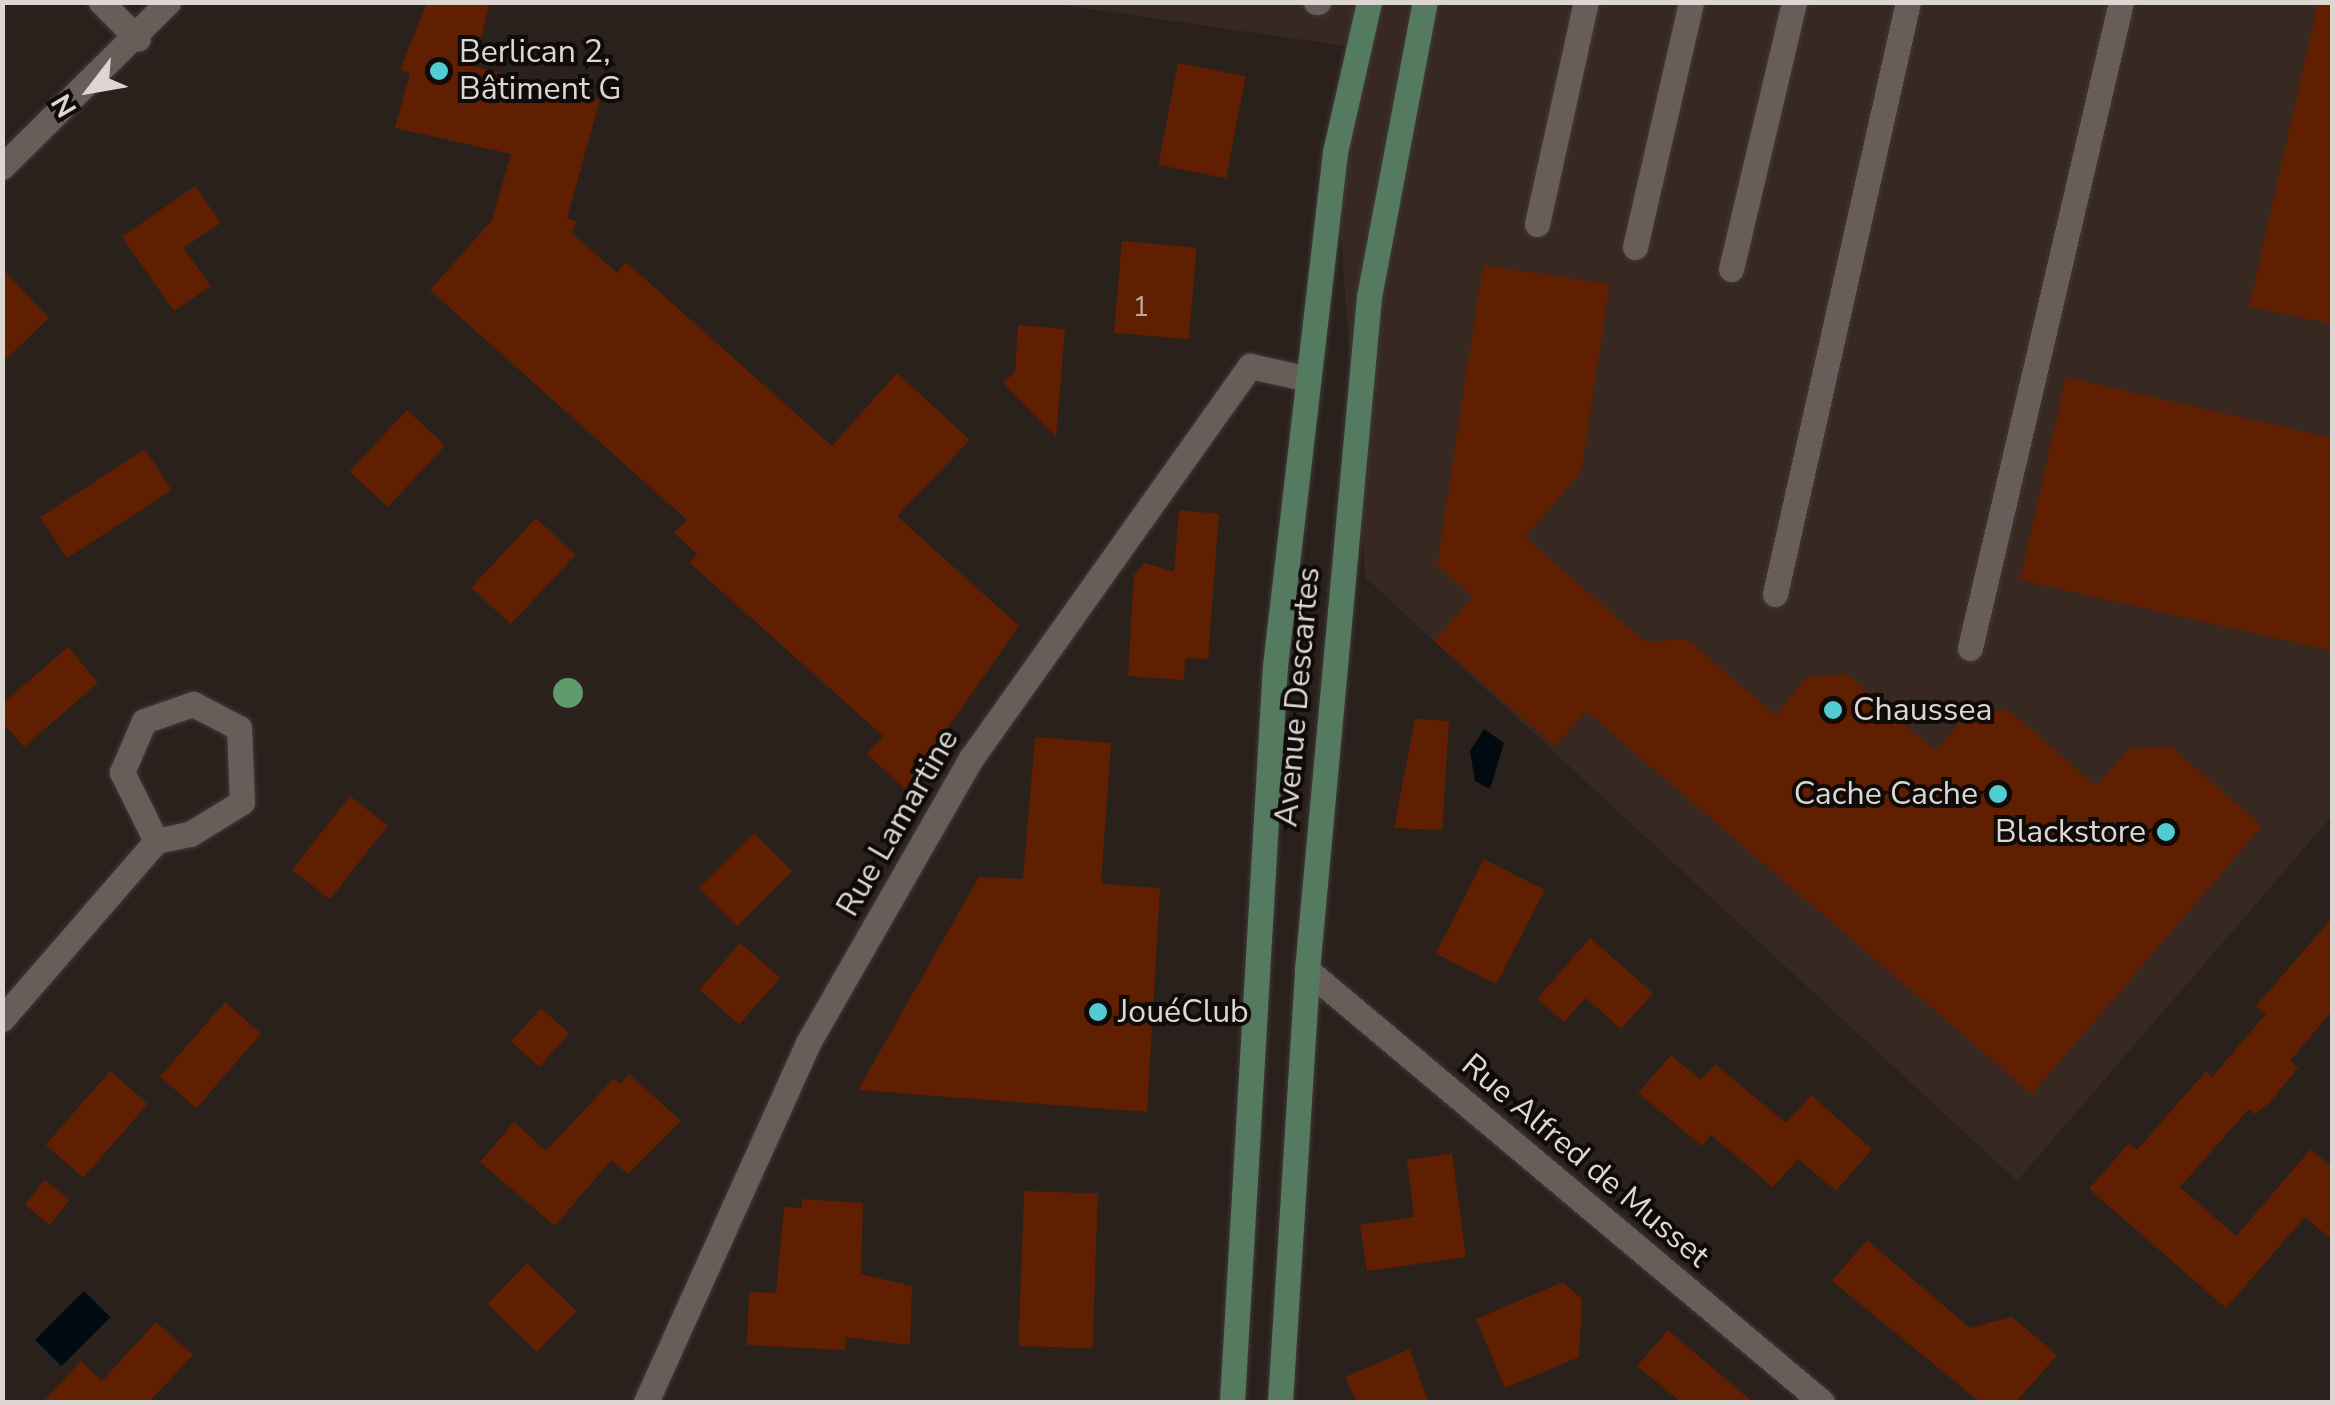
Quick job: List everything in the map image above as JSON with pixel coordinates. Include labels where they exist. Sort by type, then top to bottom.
[{"type":"main road","name":"Avenue Descartes","points":[[1232,1402],[1256,935],[1304,378],[1335,152],[1369,2]]},
{"type":"main road","name":"Avenue Descartes","points":[[1280,1402],[1307,970],[1369,297],[1425,2]]},
{"type":"street","points":[[100,2],[138,39]]},
{"type":"street","points":[[2,167],[138,39],[168,2]]},
{"type":"street","points":[[1537,224],[1586,2]]},
{"type":"street","points":[[1636,247],[1692,2]]},
{"type":"street","points":[[1731,269],[1794,2]]},
{"type":"street","points":[[1775,594],[1908,2]]},
{"type":"street","points":[[1970,648],[2121,2]]},
{"type":"street","name":"Rue Lamartine","points":[[646,1402],[808,1043],[972,756],[1250,366],[1304,378]]},
{"type":"street","points":[[2,1019],[156,841],[190,834],[242,802],[238,728],[193,704],[144,721],[122,772],[156,841]]},
{"type":"street","name":"Rue Alfred de Musset","points":[[1307,970],[1822,1402]]},
{"type":"shaded area","points":[[1048,3],[2332,3],[2332,816],[2017,1181],[1365,577],[1335,152],[1359,48]]},
{"type":"shaded area","points":[[1484,729],[1504,743],[1490,789],[1475,781],[1470,751]]},
{"type":"shaded area","points":[[84,1291],[110,1317],[61,1366],[35,1340]]},
{"type":"building","points":[[427,2],[490,2],[474,66],[600,100],[567,218],[576,221],[572,233],[617,273],[626,262],[832,446],[897,373],[970,440],[897,516],[1019,626],[905,789],[867,754],[883,736],[690,563],[697,554],[674,533],[687,520],[430,290],[492,220],[511,154],[395,128],[410,73],[400,70]]},
{"type":"building","points":[[2318,3],[2332,5],[2332,324],[2249,307]]},
{"type":"building","points":[[1178,63],[1246,76],[1226,178],[1158,165]]},
{"type":"building","points":[[195,186],[221,223],[183,248],[211,286],[174,311],[122,237]]},
{"type":"building","points":[[1122,241],[1197,248],[1189,339],[1114,333]]},
{"type":"building","points":[[1483,265],[1610,284],[1581,472],[1525,537],[1645,642],[1686,639],[1776,715],[1807,677],[1847,674],[1935,751],[1968,713],[2009,710],[2096,786],[2129,749],[2170,746],[2262,826],[2032,1094],[1586,711],[1555,746],[1434,641],[1473,597],[1437,565]]},
{"type":"building","points":[[2,268],[49,318],[2,363]]},
{"type":"building","points":[[1018,325],[1065,329],[1056,437],[1003,383],[1015,372]]},
{"type":"building","points":[[2066,377],[2332,438],[2332,651],[2020,580]]},
{"type":"building","points":[[407,410],[445,445],[388,507],[350,471]]},
{"type":"building","points":[[145,449],[172,490],[67,558],[40,517]]},
{"type":"building","points":[[1179,510],[1219,514],[1208,659],[1185,658],[1184,680],[1128,676],[1134,575],[1145,563],[1174,572]]},
{"type":"building","points":[[536,518],[575,555],[511,624],[471,587]]},
{"type":"building","points":[[68,647],[98,683],[24,747],[2,722],[2,704]]},
{"type":"building","points":[[1415,719],[1449,721],[1442,830],[1394,828]]},
{"type":"building","points":[[1035,737],[1111,743],[1101,884],[1160,888],[1147,1112],[858,1090],[979,877],[1023,879]]},
{"type":"building","points":[[350,796],[388,826],[330,900],[292,870]]},
{"type":"building","points":[[754,833],[792,871],[737,926],[699,888]]},
{"type":"building","points":[[1484,859],[1545,890],[1496,984],[1436,953]]},
{"type":"building","points":[[2332,918],[2332,1011],[2290,1061],[2298,1068],[2270,1102],[2255,1114],[2249,1109],[2180,1187],[2236,1236],[2311,1149],[2332,1168],[2332,1240],[2305,1217],[2226,1308],[2089,1189],[2129,1143],[2137,1150],[2206,1071],[2212,1077],[2266,1014],[2256,1006]]},
{"type":"building","points":[[1590,938],[1653,993],[1621,1029],[1586,998],[1564,1022],[1537,999]]},
{"type":"building","points":[[740,943],[780,978],[739,1025],[699,990]]},
{"type":"building","points":[[225,1002],[261,1033],[196,1108],[160,1077]]},
{"type":"building","points":[[541,1008],[569,1033],[539,1067],[511,1041]]},
{"type":"building","points":[[1671,1055],[1701,1080],[1715,1064],[1786,1123],[1811,1095],[1872,1149],[1836,1191],[1798,1159],[1773,1187],[1711,1135],[1702,1146],[1638,1093]]},
{"type":"building","points":[[110,1071],[148,1104],[83,1178],[46,1145]]},
{"type":"building","points":[[629,1074],[681,1121],[628,1174],[611,1160],[555,1226],[480,1162],[514,1122],[546,1151],[614,1078],[620,1084]]},
{"type":"building","points":[[1452,1153],[1466,1257],[1367,1271],[1360,1225],[1414,1217],[1407,1160]]},
{"type":"building","points":[[45,1180],[70,1200],[50,1225],[25,1205]]},
{"type":"building","points":[[1024,1191],[1098,1194],[1093,1348],[1019,1346]]},
{"type":"building","points":[[802,1199],[863,1203],[861,1274],[912,1286],[910,1345],[846,1337],[845,1350],[747,1345],[749,1292],[776,1293],[784,1207],[802,1208]]},
{"type":"building","points":[[1867,1240],[1970,1328],[2012,1317],[2057,1355],[2016,1402],[1980,1402],[1832,1281]]},
{"type":"building","points":[[527,1263],[577,1311],[537,1352],[487,1304]]},
{"type":"building","points":[[1563,1282],[1582,1299],[1579,1357],[1505,1388],[1476,1319]]},
{"type":"building","points":[[156,1322],[193,1355],[149,1402],[43,1402],[81,1361],[102,1381]]},
{"type":"building","points":[[1668,1330],[1753,1402],[1681,1402],[1637,1366]]},
{"type":"building","points":[[1410,1349],[1428,1402],[1357,1402],[1345,1377]]},
{"type":"place","name":"Berlican 2, Bâtiment G","points":[[439,71]]},
{"type":"place","name":"Chaussea","points":[[1833,710]]},
{"type":"place","name":"Cache Cache","points":[[1998,794]]},
{"type":"place","name":"Blackstore","points":[[2166,832]]},
{"type":"place","name":"JouéClub","points":[[1098,1012]]}]
